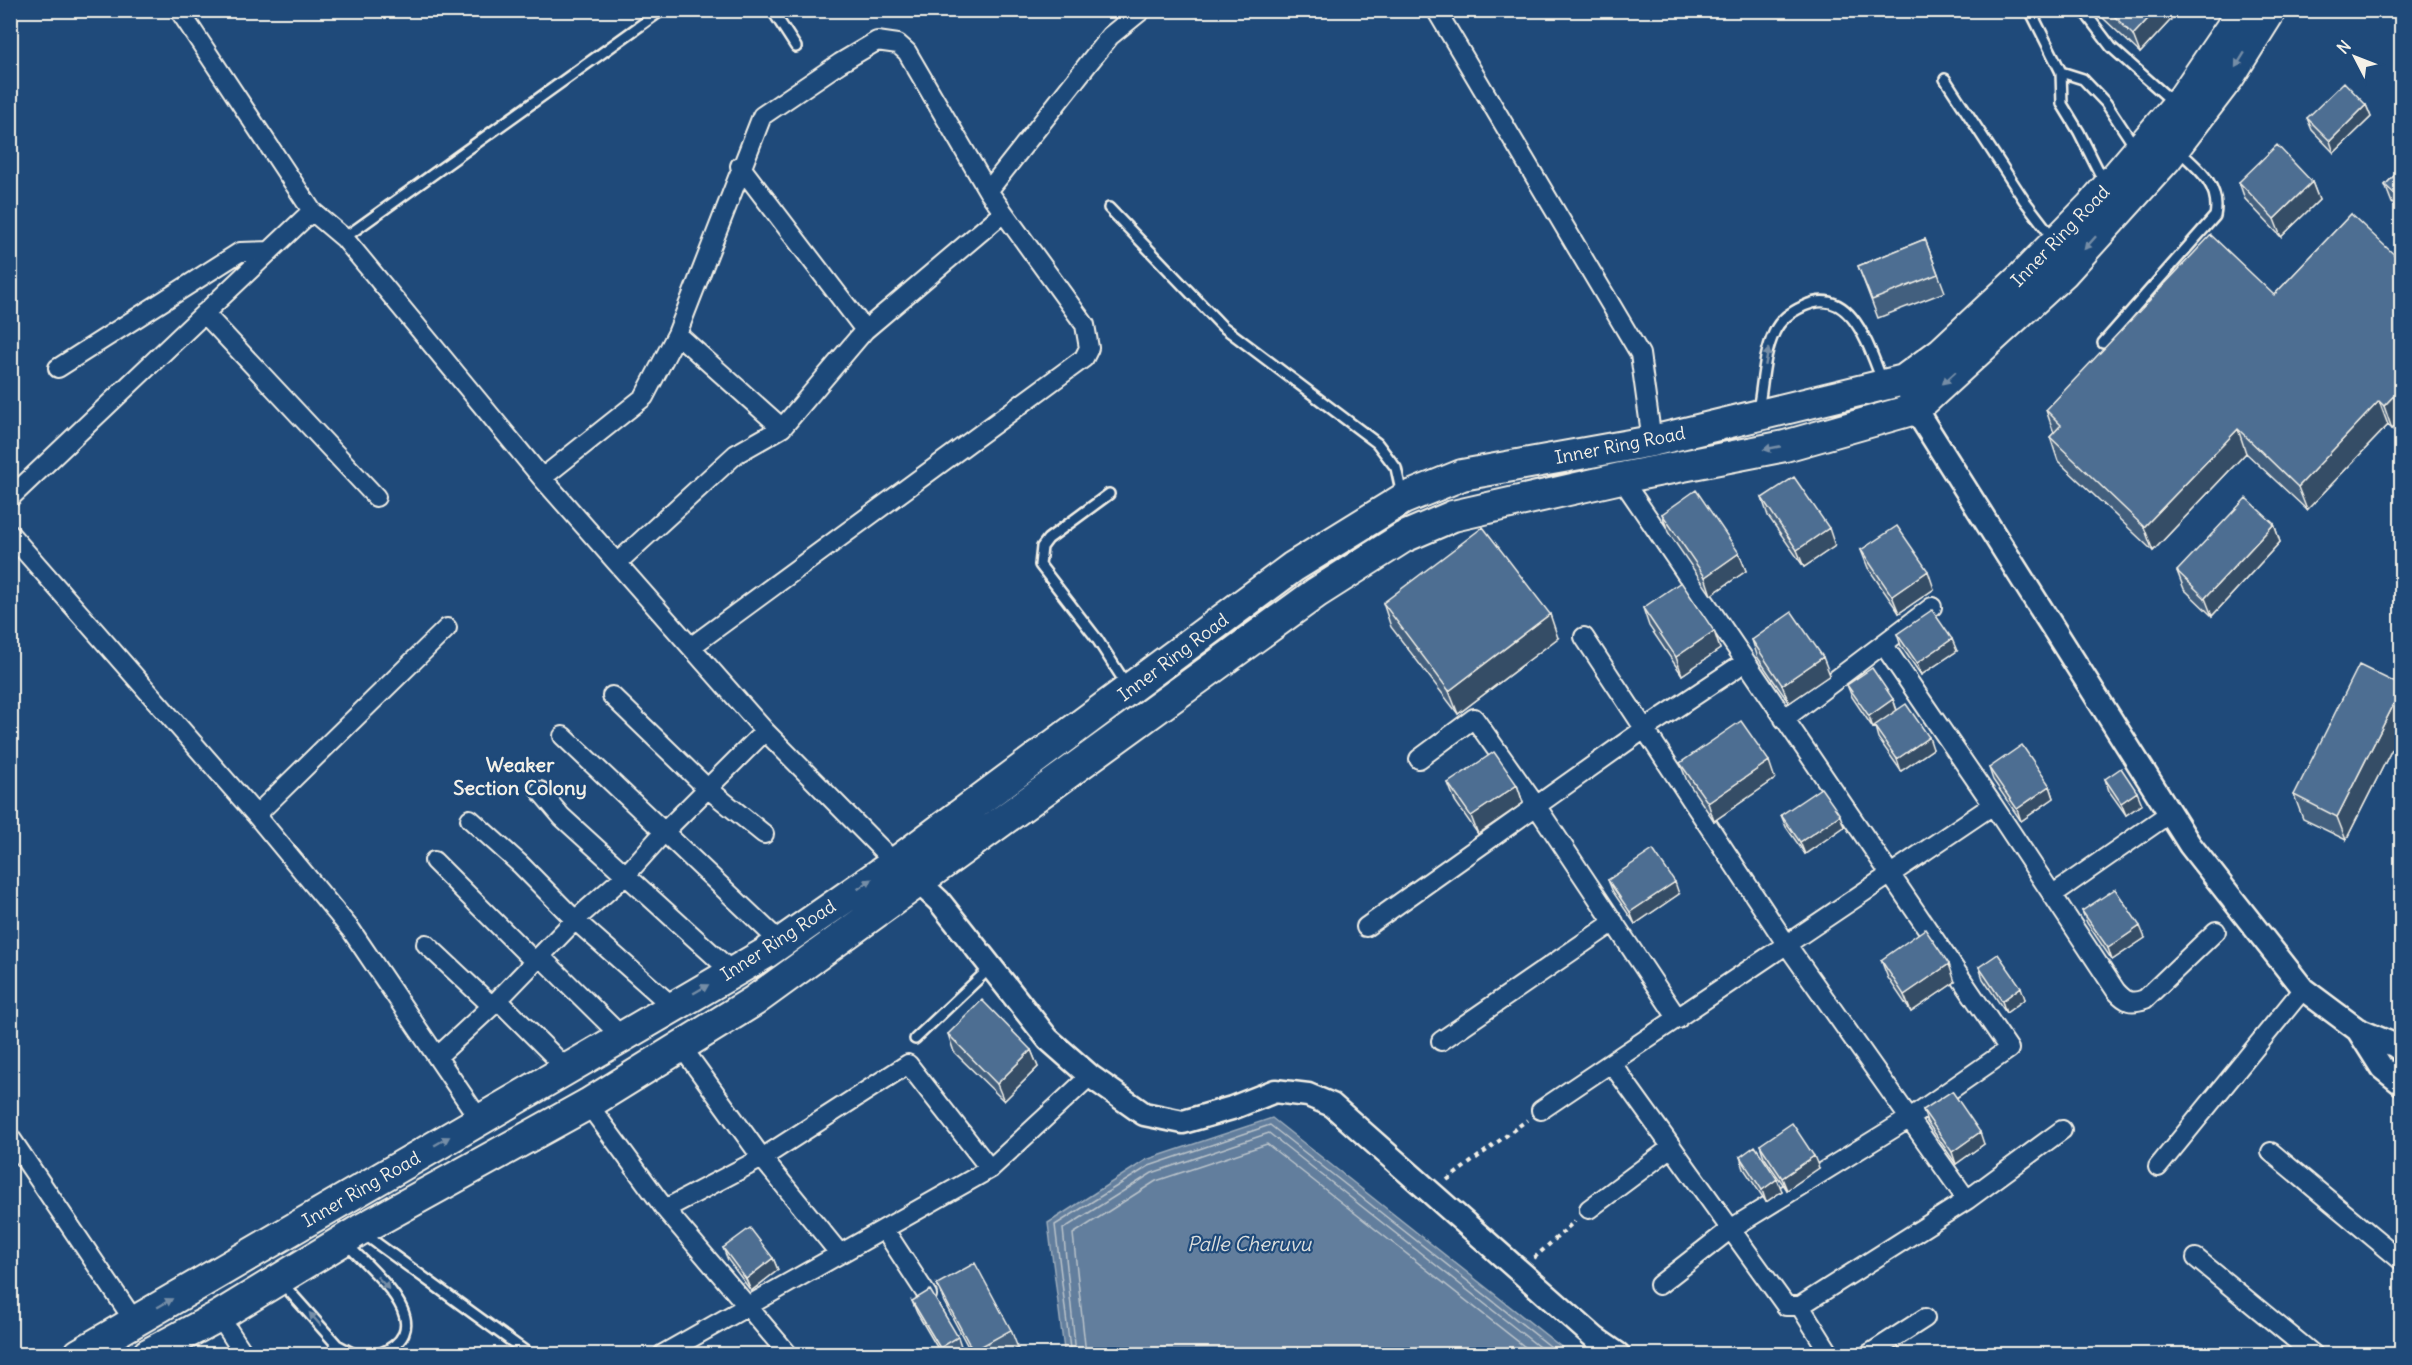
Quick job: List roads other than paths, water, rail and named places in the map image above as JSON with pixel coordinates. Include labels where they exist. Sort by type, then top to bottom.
[{"type":"highway","name":"Inner Ring Road","points":[[148,1354],[219,1316],[351,1235],[588,1104],[753,1001],[921,882],[1316,593],[1404,537],[1453,516],[1621,478],[1785,446],[1915,409],[2062,273],[2115,197],[2138,152],[2177,106],[2243,10]]},
{"type":"highway","name":"Inner Ring Road","points":[[79,1354],[780,942],[895,863],[1293,567],[1403,499],[1462,475],[1652,441],[1894,382],[1942,352],[2056,243],[2175,147],[2229,77],[2271,10]]},
{"type":"street","points":[[179,10],[312,211],[344,238],[542,478],[765,730],[895,863],[921,882],[939,901],[1048,1039],[1090,1076],[1144,1114],[1183,1122],[1232,1108],[1275,1091],[1308,1095],[1332,1105],[1595,1338],[1618,1354]]},
{"type":"street","points":[[988,191],[1110,36],[1142,10]]},
{"type":"street","points":[[1436,10],[1640,354],[1652,441],[1621,478],[2009,1049],[1910,1118],[1732,1228],[1659,1285]]},
{"type":"street","points":[[542,478],[644,398],[677,334],[740,166],[762,116],[840,63],[877,42],[888,41],[898,44],[907,52],[988,191],[1085,325],[1089,348],[1084,358],[692,645]]},
{"type":"street","points":[[740,166],[865,330]]},
{"type":"street","points":[[10,498],[312,211]]},
{"type":"street","points":[[618,562],[736,454],[782,428],[865,330],[1003,213]]},
{"type":"street","points":[[58,368],[240,252],[270,251]]},
{"type":"street","points":[[204,314],[376,497]]},
{"type":"street","points":[[677,334],[782,428]]},
{"type":"street","points":[[1894,382],[1915,409],[2190,844],[2303,989],[2358,1030],[2394,1045],[2402,1051]]},
{"type":"street","points":[[10,534],[256,815],[351,930],[479,1119]]},
{"type":"street","points":[[1784,719],[1932,607]]},
{"type":"street","points":[[256,815],[447,628]]},
{"type":"street","points":[[1584,637],[1643,730],[1787,945],[1967,1200]]},
{"type":"street","points":[[1883,644],[2116,991],[2126,1001],[2135,1003],[2145,999],[2216,931]]},
{"type":"street","points":[[1366,927],[1643,730],[1745,662]]},
{"type":"street","points":[[612,696],[707,788],[764,834]]},
{"type":"street","points":[[1419,759],[1474,718],[1537,807],[1678,1019]]},
{"type":"street","points":[[438,1056],[495,1003],[575,920],[625,876],[665,831],[765,730]]},
{"type":"street","points":[[563,736],[780,942]]},
{"type":"street","points":[[540,791],[562,817],[732,972]]},
{"type":"street","points":[[1541,1110],[1993,805]]},
{"type":"street","points":[[2052,895],[2170,813]]},
{"type":"street","points":[[470,819],[520,864],[575,920],[672,1006]]},
{"type":"street","points":[[434,861],[621,1036]]},
{"type":"street","points":[[1441,1041],[1614,922]]},
{"type":"street","points":[[426,944],[566,1068]]},
{"type":"street","points":[[2158,1167],[2303,989]]},
{"type":"street","points":[[2358,1030],[2382,1068],[2402,1084]]},
{"type":"street","points":[[681,1046],[762,1158],[840,1254]]},
{"type":"street","points":[[665,1209],[762,1158],[908,1064],[990,1169]]},
{"type":"street","points":[[1611,1064],[1732,1228],[1786,1306],[1800,1306],[1967,1200],[2062,1130]]},
{"type":"street","points":[[663,1354],[990,1169],[1090,1076]]},
{"type":"street","points":[[588,1104],[665,1209],[788,1354]]},
{"type":"street","points":[[10,1137],[135,1322]]},
{"type":"street","points":[[1589,1209],[1672,1147]]},
{"type":"street","points":[[2271,1152],[2402,1261]]},
{"type":"street","points":[[884,1229],[927,1295]]},
{"type":"street","points":[[2196,1258],[2313,1354]]},
{"type":"street","points":[[1800,1306],[1830,1354]]},
{"type":"street","points":[[219,1316],[244,1354]]},
{"type":"street","points":[[1869,1354],[1925,1317]]},
{"type":"lane","points":[[344,238],[662,10]]},
{"type":"lane","points":[[772,10],[796,47]]},
{"type":"lane","points":[[2030,10],[2061,72],[2062,104],[2115,197]]},
{"type":"lane","points":[[2083,10],[2111,47],[2177,106]]},
{"type":"lane","points":[[2061,72],[2083,79],[2106,103],[2138,152]]},
{"type":"lane","points":[[1945,79],[2024,200],[2056,243]]},
{"type":"lane","points":[[2103,343],[2215,216],[2218,202],[2213,186],[2175,147]]},
{"type":"lane","points":[[1108,207],[1221,326],[1377,443],[1396,468],[1403,499]]},
{"type":"lane","points":[[1757,415],[1767,354],[1774,332],[1788,314],[1816,301],[1833,304],[1849,314],[1894,382]]},
{"type":"lane","points":[[1109,494],[1048,539],[1042,547],[1040,565],[1097,639],[1129,689]]},
{"type":"lane","points":[[915,1038],[990,968]]},
{"type":"lane","points":[[351,1235],[398,1300],[404,1312],[407,1325],[403,1336],[395,1345],[379,1354]]},
{"type":"lane","points":[[351,1235],[529,1354]]},
{"type":"lane","points":[[279,1279],[337,1345],[354,1354]]},
{"type":"water","name":"Palle Cheruvu","points":[[1272,1118],[1570,1354],[1055,1354],[1064,1350],[1048,1223],[1146,1160]]},
{"type":"district","name":"Weaker Section Colony","points":[[520,776]]}]
